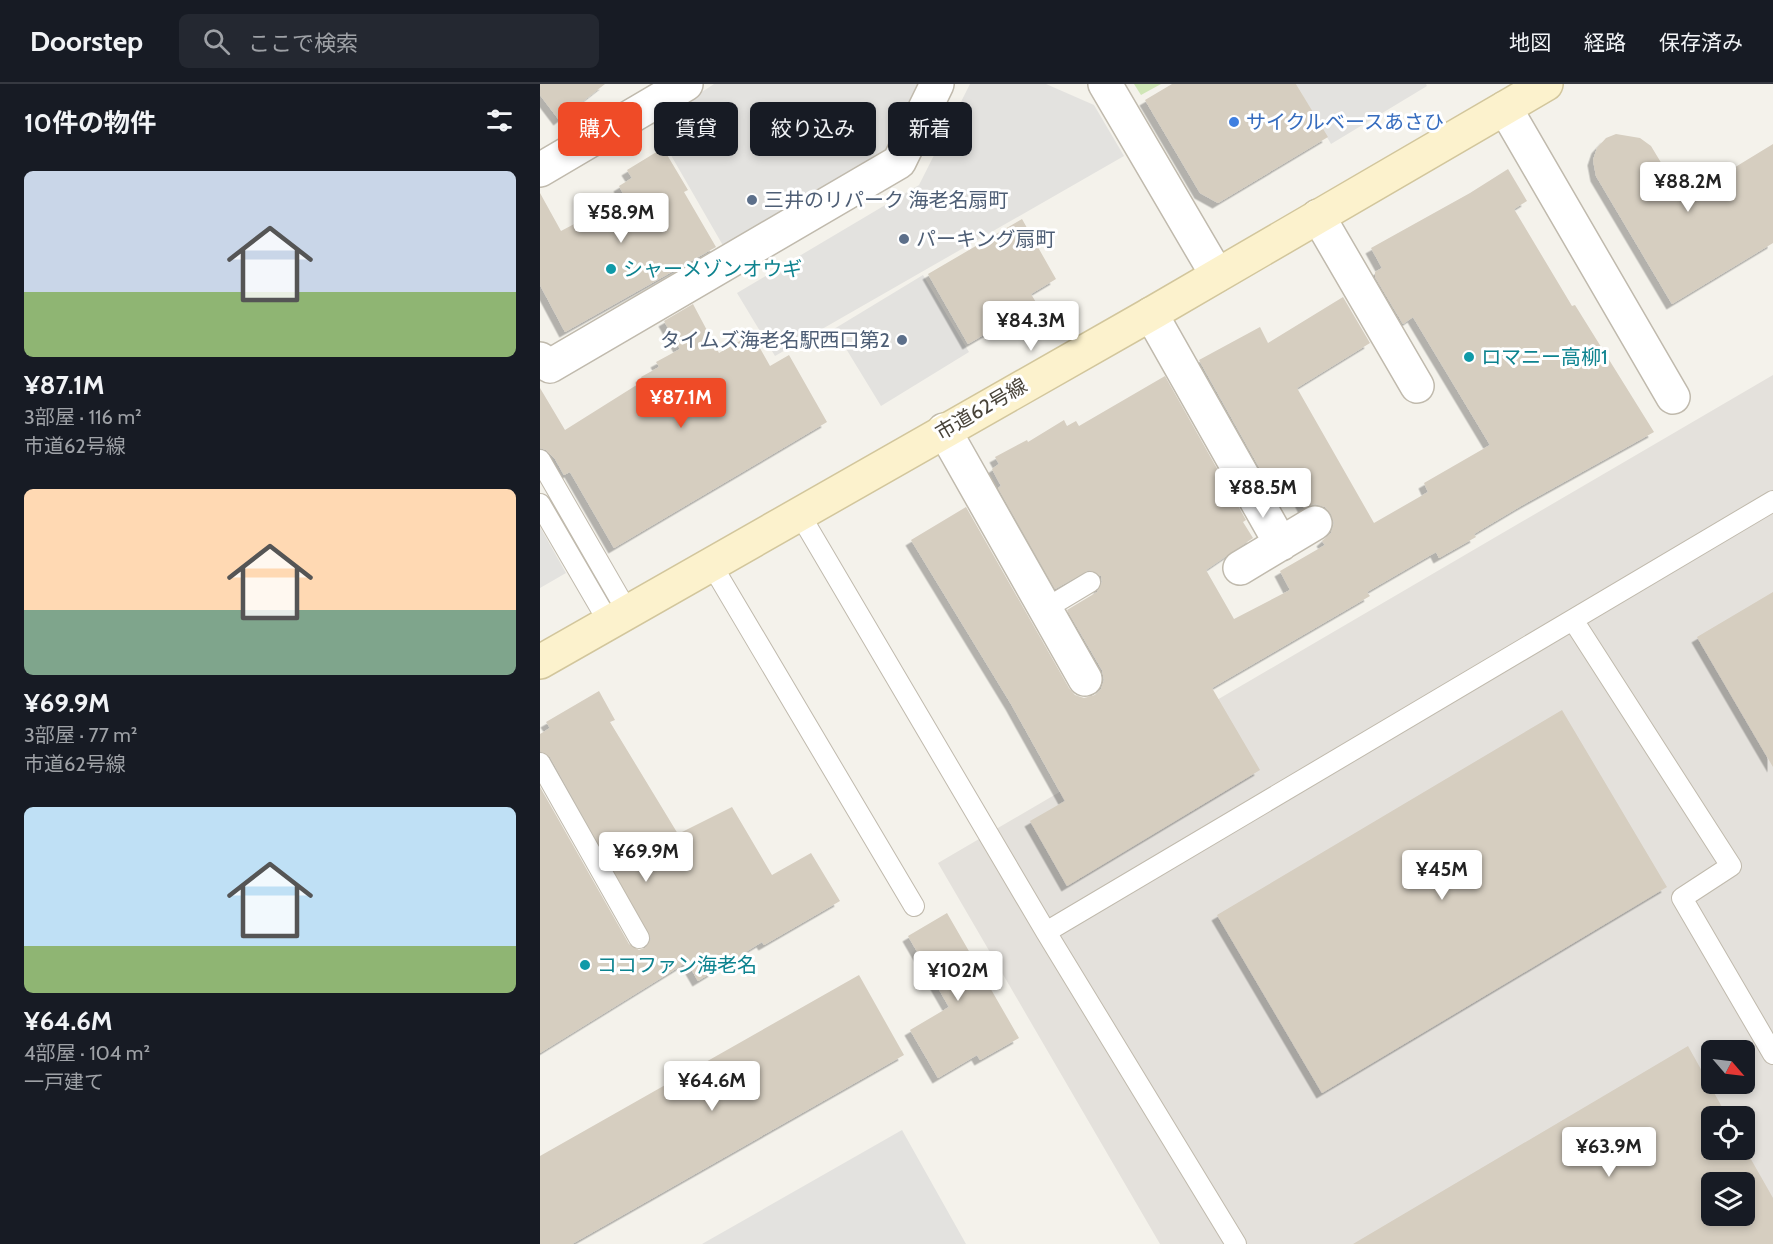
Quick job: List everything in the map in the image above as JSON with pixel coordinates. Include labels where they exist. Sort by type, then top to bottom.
[{"type":"street","points":[[540,170],[686,84]]},
{"type":"street","points":[[540,358],[550,366],[899,162],[938,84]]},
{"type":"street","points":[[1105,84],[1217,275]]},
{"type":"street","name":"市道62号線","points":[[540,662],[710,562],[1150,314],[1546,84]]},
{"type":"street","points":[[1505,108],[1673,397]]},
{"type":"street","points":[[1318,216],[1417,386]]},
{"type":"street","points":[[1150,314],[1281,544]]},
{"type":"street","points":[[944,430],[1085,679]]},
{"type":"street","points":[[1240,568],[1315,523]]},
{"type":"lane","points":[[540,460],[617,616]]},
{"type":"lane","points":[[1046,932],[1773,501]]},
{"type":"lane","points":[[540,504],[617,616]]},
{"type":"lane","points":[[799,513],[1046,932],[1236,1244]]},
{"type":"lane","points":[[710,562],[914,906]]},
{"type":"lane","points":[[1045,609],[1090,582]]},
{"type":"lane","points":[[1573,620],[1731,866],[1682,898],[1773,1054]]},
{"type":"lane","points":[[540,763],[639,938]]},
{"type":"shaded area","points":[[714,84],[921,84],[912,102],[888,102],[888,151],[725,249],[671,156],[738,156],[738,102],[687,102]]},
{"type":"shaded area","name":"パーキング扇町","points":[[970,84],[1046,84],[1094,105],[1124,156],[775,356],[737,293],[919,185],[934,156],[972,156],[972,102],[961,102]]},
{"type":"shaded area","points":[[1296,84],[1426,84],[1427,86],[1331,144]]},
{"type":"shaded area","name":"タイムズ海老名駅西口第2","points":[[923,275],[969,352],[881,406],[834,329]]},
{"type":"shaded area","points":[[1773,375],[1773,1244],[1160,1244],[938,863]]},
{"type":"shaded area","points":[[540,527],[566,573],[540,588]]},
{"type":"shaded area","points":[[902,1130],[966,1244],[702,1244]]},
{"type":"green space","points":[[1134,84],[1161,84],[1141,95]]},
{"type":"building","points":[[540,84],[605,84],[582,102],[558,102],[558,119],[540,95]]},
{"type":"building","points":[[1172,84],[1296,84],[1328,137],[1218,203],[1200,193],[1145,100]]},
{"type":"building","points":[[1616,134],[1640,138],[1651,146],[1683,199],[1773,144],[1773,243],[1672,304],[1596,176],[1593,160],[1597,148],[1606,138]]},
{"type":"building","points":[[654,154],[654,156],[668,156],[688,190],[684,192],[716,247],[565,332],[540,285],[540,193],[561,231],[625,197],[619,186],[632,178],[627,170]]},
{"type":"building","points":[[1508,169],[1527,201],[1514,209],[1572,306],[1575,305],[1654,432],[1521,506],[1474,534],[1476,537],[1439,558],[1436,552],[1367,592],[1370,596],[1212,688],[1260,770],[1067,886],[1030,821],[1065,801],[1011,704],[911,540],[966,507],[1069,688],[1075,695],[1084,698],[1095,695],[1101,689],[1104,680],[1102,670],[1067,610],[1097,592],[1102,582],[1101,576],[1089,570],[1055,589],[998,488],[1001,486],[992,469],[999,464],[995,457],[1027,440],[1028,442],[1064,420],[1067,426],[1076,421],[1079,426],[1165,376],[1246,520],[1243,522],[1253,538],[1206,570],[1234,619],[1290,590],[1280,571],[1325,545],[1322,541],[1331,533],[1334,523],[1331,514],[1325,507],[1315,504],[1304,508],[1295,491],[1278,501],[1199,360],[1260,327],[1268,343],[1343,297],[1370,343],[1297,388],[1374,523],[1428,492],[1424,483],[1490,445],[1413,317],[1403,324],[1375,277],[1375,272],[1382,268],[1371,248],[1470,193]]},
{"type":"building","points":[[1022,219],[1056,279],[1031,294],[1037,304],[968,344],[928,274]]},
{"type":"building","points":[[693,304],[719,353],[752,334],[770,366],[789,355],[827,422],[614,548],[570,472],[564,475],[555,459],[546,450],[540,448],[540,388],[565,430],[643,381],[641,377],[659,367],[656,362],[680,349],[664,321]]},
{"type":"building","points":[[1773,592],[1773,767],[1697,637]]},
{"type":"building","points":[[599,691],[615,720],[610,722],[678,834],[732,807],[772,875],[811,853],[840,901],[764,945],[762,942],[698,981],[687,962],[540,1053],[540,787],[629,944],[639,950],[645,948],[651,939],[550,757],[540,751],[540,734],[550,728],[546,722]]},
{"type":"building","points":[[1562,710],[1667,887],[1322,1093],[1217,915]]},
{"type":"building","points":[[947,913],[1019,1038],[980,1060],[977,1055],[938,1078],[910,1030],[949,1007],[908,936]]},
{"type":"building","points":[[859,975],[904,1055],[572,1244],[540,1244],[540,1156]]},
{"type":"building","points":[[1688,1046],[1701,1069],[1701,1094],[1715,1094],[1721,1106],[1701,1106],[1701,1160],[1751,1160],[1773,1198],[1773,1244],[1353,1244]]},
{"type":"place","name":"サイクルベースあさひ","points":[[1234,122]]},
{"type":"place","name":"三井のリパーク 海老名扇町","points":[[752,200]]},
{"type":"place","name":"パーキング扇町","points":[[904,239]]},
{"type":"place","name":"シャーメゾンオウギ","points":[[611,269]]},
{"type":"place","name":"タイムズ海老名駅西口第2","points":[[902,340]]},
{"type":"place","name":"ロマニー高柳1","points":[[1469,357]]},
{"type":"place","name":"ココファン海老名","points":[[585,965]]}]
